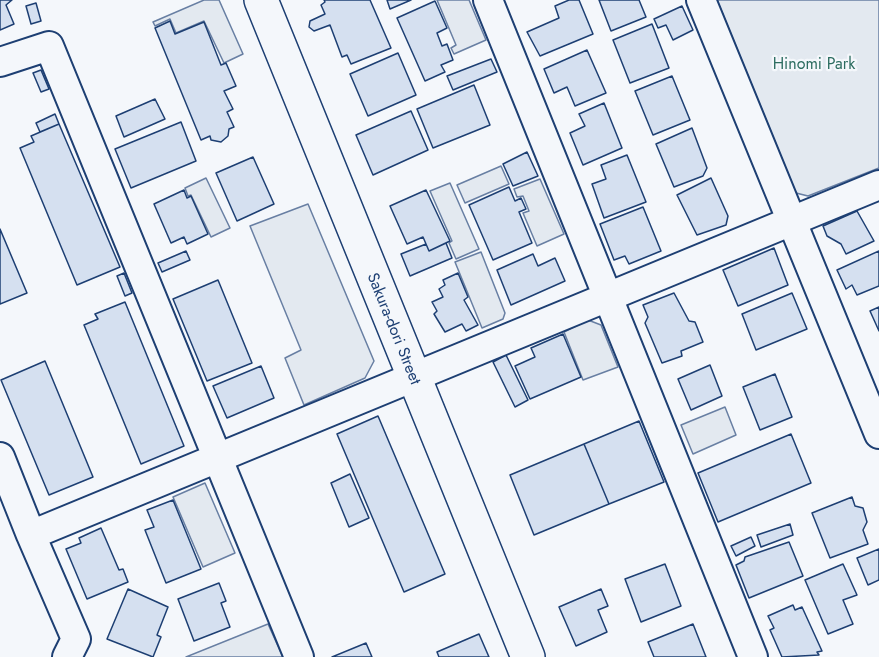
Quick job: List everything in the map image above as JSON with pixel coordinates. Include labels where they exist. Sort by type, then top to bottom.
[{"type":"street","name":"Sakura-dori Street","points":[[261,0],[528,657]]},
{"type":"street","points":[[488,0],[753,657]]},
{"type":"street","points":[[700,0],[879,434]]},
{"type":"street","points":[[0,63],[50,46],[299,657]]},
{"type":"street","points":[[30,535],[879,185]]},
{"type":"street","points":[[0,457],[30,535],[76,639],[67,657]]},
{"type":"green space","points":[[204,0],[219,0],[243,54],[224,63],[204,21],[176,33],[170,19],[155,26],[153,22]]},
{"type":"green space","points":[[437,0],[469,0],[486,40],[454,54],[451,48],[456,45]]},
{"type":"green space","name":"Hinomi Park","points":[[717,0],[879,0],[879,168],[808,196],[796,193]]},
{"type":"green space","points":[[501,166],[509,184],[465,203],[457,185]]},
{"type":"green space","points":[[206,178],[230,228],[211,237],[191,195],[188,196],[185,188]]},
{"type":"green space","points":[[540,179],[564,234],[537,246],[523,213],[529,211],[523,196],[517,197],[514,189]]},
{"type":"green space","points":[[450,183],[479,249],[456,259],[449,243],[452,241],[430,191]]},
{"type":"green space","points":[[308,204],[374,361],[365,378],[304,405],[285,358],[301,350],[250,226]]},
{"type":"green space","points":[[481,252],[505,313],[503,319],[482,328],[455,262]]},
{"type":"green space","points":[[588,320],[601,325],[618,367],[583,380],[564,332]]},
{"type":"green space","points":[[725,407],[736,435],[693,454],[681,425]]},
{"type":"green space","points":[[205,483],[235,553],[203,567],[173,497]]},
{"type":"green space","points":[[268,624],[283,657],[186,657]]},
{"type":"building","points":[[0,0],[12,0],[6,5],[14,24],[0,30]]},
{"type":"building","points":[[324,0],[370,0],[391,48],[351,64],[347,55],[342,57],[330,25],[314,31],[309,27],[310,21],[325,14],[321,5],[325,2]]},
{"type":"building","points":[[387,0],[411,0],[390,9]]},
{"type":"building","points":[[569,0],[579,0],[593,34],[540,56],[527,32],[559,18],[555,6]]},
{"type":"building","points":[[599,0],[639,0],[646,17],[611,31]]},
{"type":"building","points":[[435,1],[447,28],[437,33],[442,46],[447,44],[453,60],[441,65],[445,72],[425,81],[397,18]]},
{"type":"building","points":[[36,3],[41,21],[31,24],[26,6]]},
{"type":"building","points":[[682,6],[693,30],[673,40],[666,25],[658,28],[654,19]]},
{"type":"building","points":[[170,21],[175,34],[204,22],[221,65],[226,63],[236,86],[224,91],[233,109],[227,112],[234,127],[229,129],[228,136],[221,142],[211,140],[210,136],[201,140],[155,28]]},
{"type":"building","points":[[652,24],[669,68],[630,83],[613,40]]},
{"type":"building","points":[[587,50],[606,93],[575,106],[567,87],[554,93],[544,69]]},
{"type":"building","points":[[398,53],[416,95],[368,116],[350,74]]},
{"type":"building","points":[[491,59],[497,72],[453,90],[447,76]]},
{"type":"building","points":[[41,70],[49,89],[41,92],[33,73]]},
{"type":"building","points":[[672,76],[690,120],[653,135],[635,91]]},
{"type":"building","points":[[474,85],[490,125],[433,148],[417,109]]},
{"type":"building","points":[[155,99],[165,119],[124,137],[116,116]]},
{"type":"building","points":[[604,103],[622,148],[583,165],[570,133],[585,126],[579,114]]},
{"type":"building","points":[[411,111],[428,150],[373,175],[356,135]]},
{"type":"building","points":[[55,114],[59,124],[40,132],[36,123]]},
{"type":"building","points":[[181,122],[196,161],[131,188],[115,149]]},
{"type":"building","points":[[59,124],[120,267],[77,285],[20,148],[34,142],[31,136]]},
{"type":"building","points":[[692,128],[707,168],[703,176],[674,187],[656,144]]},
{"type":"building","points":[[527,152],[538,176],[513,186],[503,164]]},
{"type":"building","points":[[627,155],[646,202],[604,218],[592,184],[606,179],[601,165]]},
{"type":"building","points":[[253,157],[274,204],[237,221],[216,173]]},
{"type":"building","points":[[711,178],[728,216],[726,225],[697,235],[677,195]]},
{"type":"building","points":[[509,187],[515,201],[521,198],[526,209],[519,212],[532,243],[493,260],[469,205]]},
{"type":"building","points":[[184,190],[187,198],[191,196],[208,234],[187,244],[184,237],[171,243],[154,204]]},
{"type":"building","points":[[426,190],[450,241],[429,251],[423,237],[407,244],[390,206]]},
{"type":"building","points":[[643,207],[661,251],[629,264],[625,256],[614,260],[600,224]]},
{"type":"building","points":[[857,211],[874,241],[846,254],[841,244],[827,236],[823,226]]},
{"type":"building","points":[[0,229],[27,293],[0,304]]},
{"type":"building","points":[[446,243],[452,258],[410,276],[401,254],[426,244],[429,251]]},
{"type":"building","points":[[774,248],[788,285],[738,306],[723,270]]},
{"type":"building","points":[[186,251],[190,260],[162,272],[158,263]]},
{"type":"building","points":[[879,251],[879,286],[857,295],[852,285],[846,289],[837,270]]},
{"type":"building","points":[[533,254],[538,266],[555,258],[565,281],[511,305],[497,270]]},
{"type":"building","points":[[124,273],[132,293],[125,296],[117,276]]},
{"type":"building","points":[[458,273],[468,297],[464,300],[478,325],[466,331],[462,324],[445,332],[434,314],[437,311],[432,302],[443,297],[439,289],[445,285],[443,280]]},
{"type":"building","points":[[218,280],[252,363],[207,381],[173,299]]},
{"type":"building","points":[[674,293],[689,321],[695,322],[703,342],[681,351],[682,356],[662,363],[645,323],[648,317],[643,305]]},
{"type":"building","points":[[792,293],[807,329],[756,350],[742,314]]},
{"type":"building","points":[[125,302],[184,446],[141,464],[84,325],[98,319],[95,314]]},
{"type":"building","points":[[879,307],[879,331],[870,311]]},
{"type":"building","points":[[563,334],[581,377],[530,399],[515,366],[535,357],[531,348]]},
{"type":"building","points":[[506,355],[528,400],[515,407],[493,362]]},
{"type":"building","points":[[45,361],[93,477],[49,495],[1,380]]},
{"type":"building","points":[[710,365],[722,396],[691,410],[678,379]]},
{"type":"building","points":[[261,366],[274,398],[227,418],[213,386]]},
{"type":"building","points":[[775,374],[792,417],[760,430],[743,387]]},
{"type":"building","points":[[378,416],[445,574],[404,592],[337,434]]},
{"type":"building","points":[[639,421],[664,482],[609,504],[584,444]]},
{"type":"building","points":[[791,434],[811,483],[718,522],[698,473]]},
{"type":"building","points":[[584,444],[609,504],[534,535],[510,475]]},
{"type":"building","points":[[350,474],[369,518],[349,527],[331,483]]},
{"type":"building","points":[[852,497],[855,506],[863,508],[867,522],[863,530],[868,544],[830,558],[812,513]]},
{"type":"building","points":[[173,500],[201,569],[166,583],[145,530],[154,527],[147,510]]},
{"type":"building","points":[[790,524],[793,535],[761,547],[757,535]]},
{"type":"building","points":[[101,528],[119,570],[123,569],[128,582],[87,599],[66,549],[81,543],[79,538]]},
{"type":"building","points":[[751,537],[755,546],[736,556],[731,546]]},
{"type":"building","points":[[789,542],[803,576],[749,598],[736,565],[744,561],[745,557]]},
{"type":"building","points":[[879,549],[879,580],[868,585],[857,558]]},
{"type":"building","points":[[665,564],[681,606],[641,622],[625,579]]},
{"type":"building","points":[[843,564],[857,595],[843,600],[853,624],[828,634],[805,580]]},
{"type":"building","points":[[219,583],[226,601],[221,603],[230,627],[194,641],[178,599]]},
{"type":"building","points":[[128,589],[168,607],[157,635],[161,637],[153,657],[107,639]]},
{"type":"building","points":[[601,589],[608,606],[598,610],[607,632],[576,646],[559,607]]},
{"type":"building","points":[[793,605],[795,610],[802,607],[822,651],[817,652],[819,655],[782,657],[770,630],[774,628],[768,616]]},
{"type":"building","points":[[693,624],[706,657],[654,657],[648,642]]},
{"type":"building","points":[[479,634],[489,657],[439,657],[437,652]]},
{"type":"building","points":[[366,643],[372,657],[332,657]]}]
